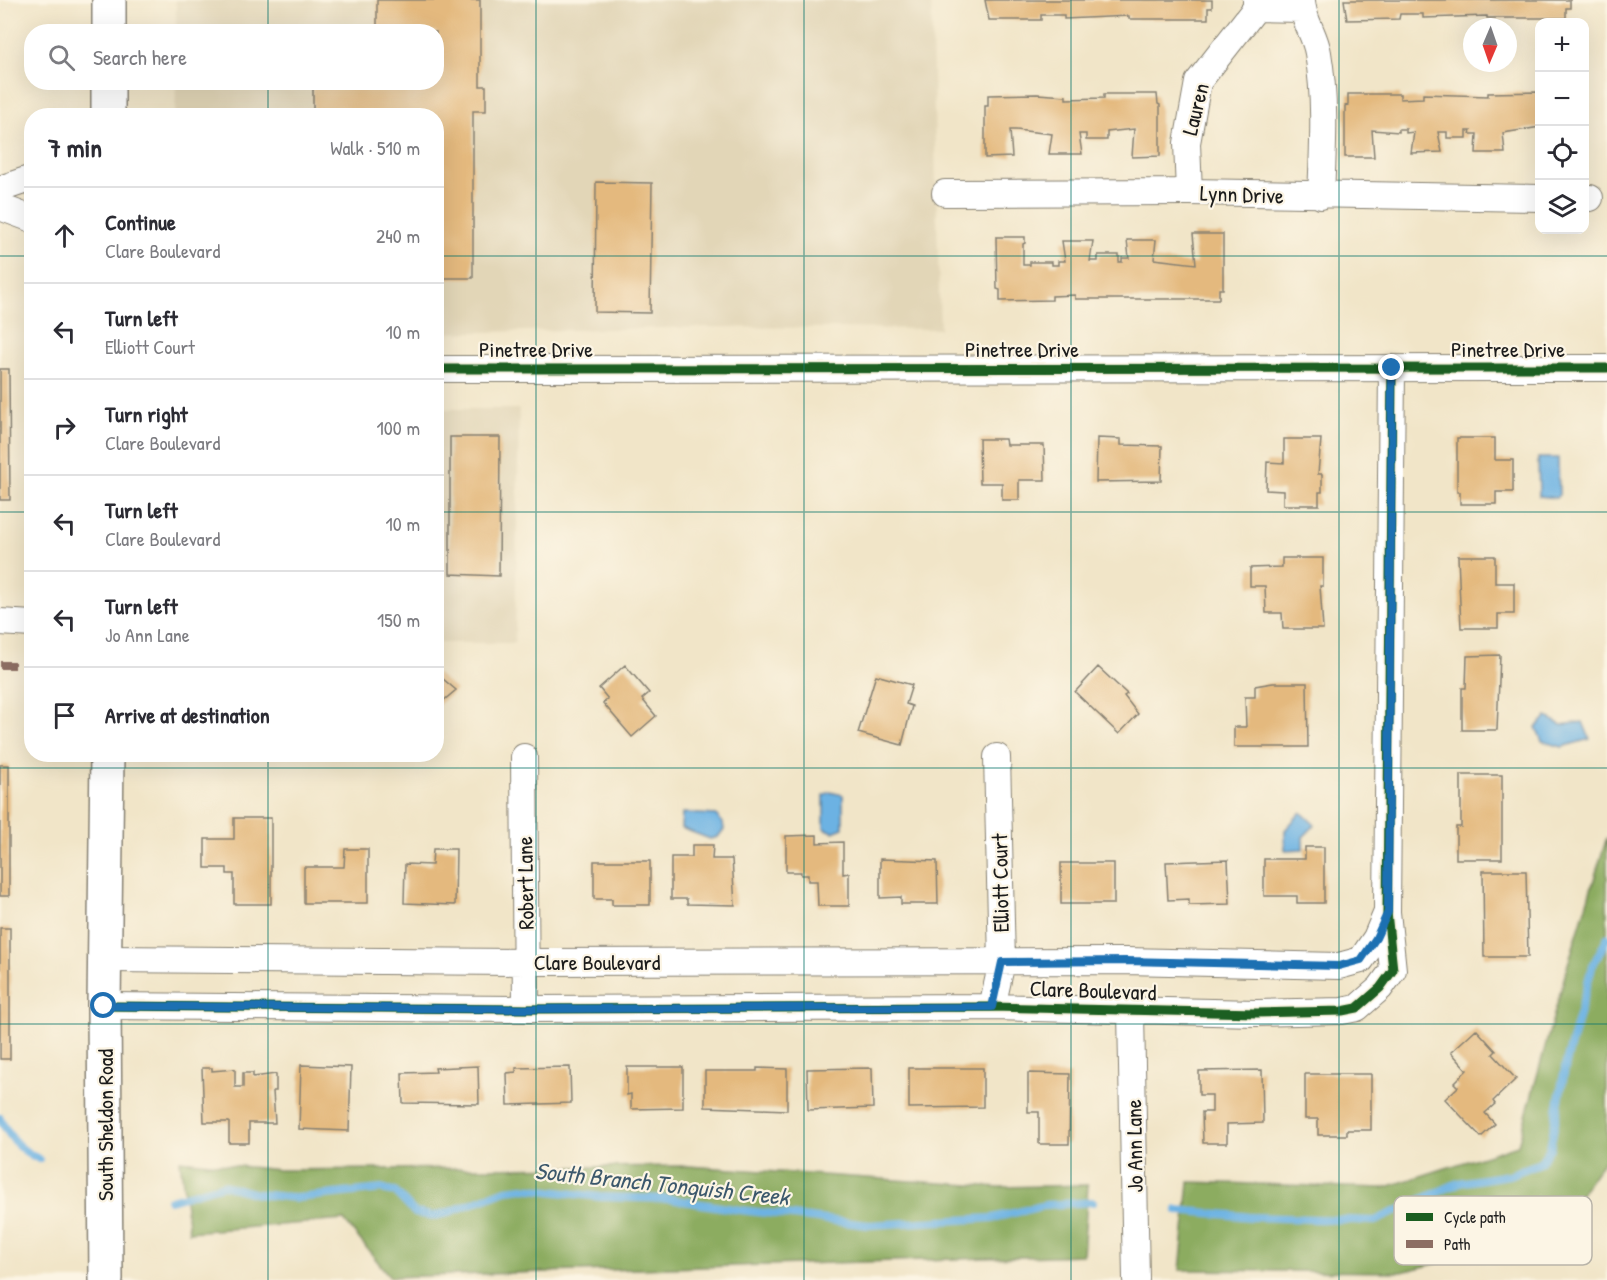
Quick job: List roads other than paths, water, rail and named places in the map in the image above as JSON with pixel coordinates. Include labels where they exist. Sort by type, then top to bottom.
[{"type":"main road","points":[[109,0],[109,24]]},
{"type":"main road","points":[[108,90],[108,108]]},
{"type":"main road","name":"South Sheldon Road","points":[[105,1280],[104,1006],[107,762]]},
{"type":"street","name":"Lauren","points":[[1189,192],[1186,143],[1198,81],[1256,4],[1302,5],[1318,51],[1324,124],[1321,196]]},
{"type":"street","points":[[0,189],[24,181]]},
{"type":"street","name":"Lynn Drive","points":[[945,193],[1189,192],[1535,198]]},
{"type":"street","points":[[0,207],[24,216]]},
{"type":"street","points":[[1388,912],[1392,368]]},
{"type":"street","name":"Pinetree Drive","points":[[444,369],[1607,368]]},
{"type":"street","points":[[0,622],[24,624]]},
{"type":"street","name":"Robert Lane","points":[[524,757],[526,1009]]},
{"type":"street","name":"Elliott Court","points":[[992,1007],[1002,962],[997,757]]},
{"type":"street","name":"Clare Boulevard","points":[[105,959],[526,962],[1126,961],[1339,966],[1361,960],[1376,938],[1388,912]]},
{"type":"street","name":"Clare Boulevard","points":[[104,1006],[526,1009],[992,1007],[1131,1012],[1342,1011],[1357,1008],[1380,988],[1392,970],[1388,912]]},
{"type":"street","name":"Jo Ann Lane","points":[[1131,1012],[1136,1280]]},
{"type":"water","points":[[1538,458],[1558,458],[1559,495],[1556,498],[1539,496]]},
{"type":"water","points":[[1547,717],[1561,725],[1583,722],[1590,739],[1562,747],[1542,741],[1536,727]]},
{"type":"water","points":[[830,792],[843,795],[843,828],[833,832],[824,828],[824,795]]},
{"type":"water","points":[[1301,812],[1315,825],[1303,837],[1303,849],[1285,850],[1285,830]]},
{"type":"water","points":[[682,813],[716,815],[723,823],[724,829],[718,837],[710,839],[681,828]]},
{"type":"waterway","name":"South Branch Tonquish Creek","points":[[1430,1196],[1458,1183],[1509,1175],[1540,1163],[1550,1148],[1566,1063],[1592,967],[1607,938]]},
{"type":"waterway","name":"South Branch Tonquish Creek","points":[[0,1118],[15,1142],[39,1159]]},
{"type":"waterway","name":"South Branch Tonquish Creek","points":[[170,1200],[223,1185],[257,1194],[297,1198],[382,1189],[395,1192],[415,1213],[434,1216],[506,1190],[523,1188],[601,1197],[670,1199],[740,1210],[869,1225],[993,1218],[1046,1205],[1093,1202]]},
{"type":"waterway","name":"South Branch Tonquish Creek","points":[[1177,1210],[1251,1217],[1375,1221],[1394,1212]]}]
